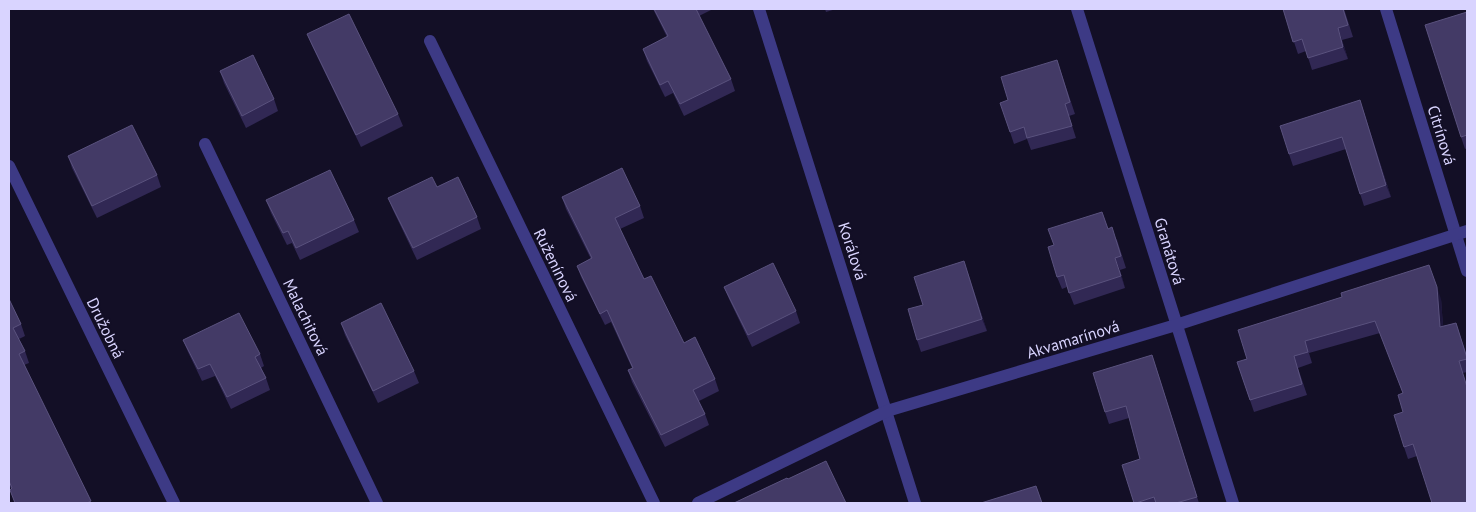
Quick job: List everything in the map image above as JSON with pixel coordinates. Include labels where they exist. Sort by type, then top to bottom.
[{"type":"street","name":"Korálová","points":[[759,9],[916,503]]},
{"type":"street","name":"Granátová","points":[[1077,9],[1233,503]]},
{"type":"street","name":"Citrínová","points":[[1386,9],[1461,233],[1467,271]]},
{"type":"street","name":"Ruženínová","points":[[430,41],[654,503]]},
{"type":"street","name":"Malachitová","points":[[205,144],[377,503]]},
{"type":"street","name":"Družobná","points":[[9,166],[174,503]]},
{"type":"street","name":"Akvamarínová","points":[[698,503],[886,412],[1176,325],[1461,233]]},
{"type":"building","points":[[654,9],[696,9],[731,79],[680,104],[668,81],[660,85],[643,49],[668,36]]},
{"type":"building","points":[[1283,9],[1343,9],[1348,25],[1338,28],[1343,47],[1308,58],[1302,39],[1293,42]]},
{"type":"building","points":[[1467,12],[1467,135],[1461,137],[1425,25]]},
{"type":"building","points":[[349,14],[398,114],[356,135],[307,34]]},
{"type":"building","points":[[253,55],[274,99],[242,116],[220,71]]},
{"type":"building","points":[[1057,60],[1070,102],[1065,104],[1072,126],[1027,138],[1024,127],[1010,132],[1000,103],[1008,100],[1001,77]]},
{"type":"building","points":[[1360,100],[1386,185],[1360,194],[1342,137],[1289,154],[1280,126]]},
{"type":"building","points":[[132,125],[157,175],[92,206],[68,156]]},
{"type":"building","points":[[622,168],[640,206],[615,218],[644,279],[651,276],[684,343],[695,337],[715,379],[693,390],[705,414],[661,435],[628,370],[633,368],[607,310],[600,314],[577,266],[592,258],[562,197]]},
{"type":"building","points":[[330,170],[354,220],[296,248],[288,231],[283,233],[266,200]]},
{"type":"building","points":[[432,177],[437,187],[458,177],[477,217],[413,248],[388,198]]},
{"type":"building","points":[[1102,212],[1108,229],[1112,227],[1121,256],[1115,258],[1121,276],[1069,293],[1064,275],[1057,277],[1048,247],[1054,245],[1048,229]]},
{"type":"building","points":[[964,261],[982,319],[917,340],[908,309],[923,305],[914,277]]},
{"type":"building","points":[[773,263],[796,311],[748,335],[724,287]]},
{"type":"building","points":[[1429,265],[1437,287],[1440,327],[1456,323],[1467,358],[1459,361],[1467,387],[1467,503],[1432,503],[1413,444],[1404,447],[1394,415],[1403,412],[1398,395],[1403,393],[1375,321],[1305,341],[1308,352],[1294,356],[1302,384],[1250,400],[1237,362],[1247,359],[1238,330],[1342,297],[1341,293]]},
{"type":"building","points":[[9,299],[21,324],[13,328],[25,351],[19,354],[91,501],[87,503],[15,503],[10,490],[12,488],[9,481]]},
{"type":"building","points":[[381,303],[414,371],[373,391],[341,323]]},
{"type":"building","points":[[239,313],[260,354],[255,357],[266,378],[227,397],[210,364],[198,369],[183,340]]},
{"type":"building","points":[[1152,355],[1197,497],[1176,503],[1156,503],[1154,497],[1134,503],[1122,465],[1140,459],[1126,406],[1105,412],[1093,373]]},
{"type":"building","points":[[826,461],[846,503],[734,503],[787,478]]},
{"type":"building","points":[[1036,486],[1042,503],[981,503]]}]
